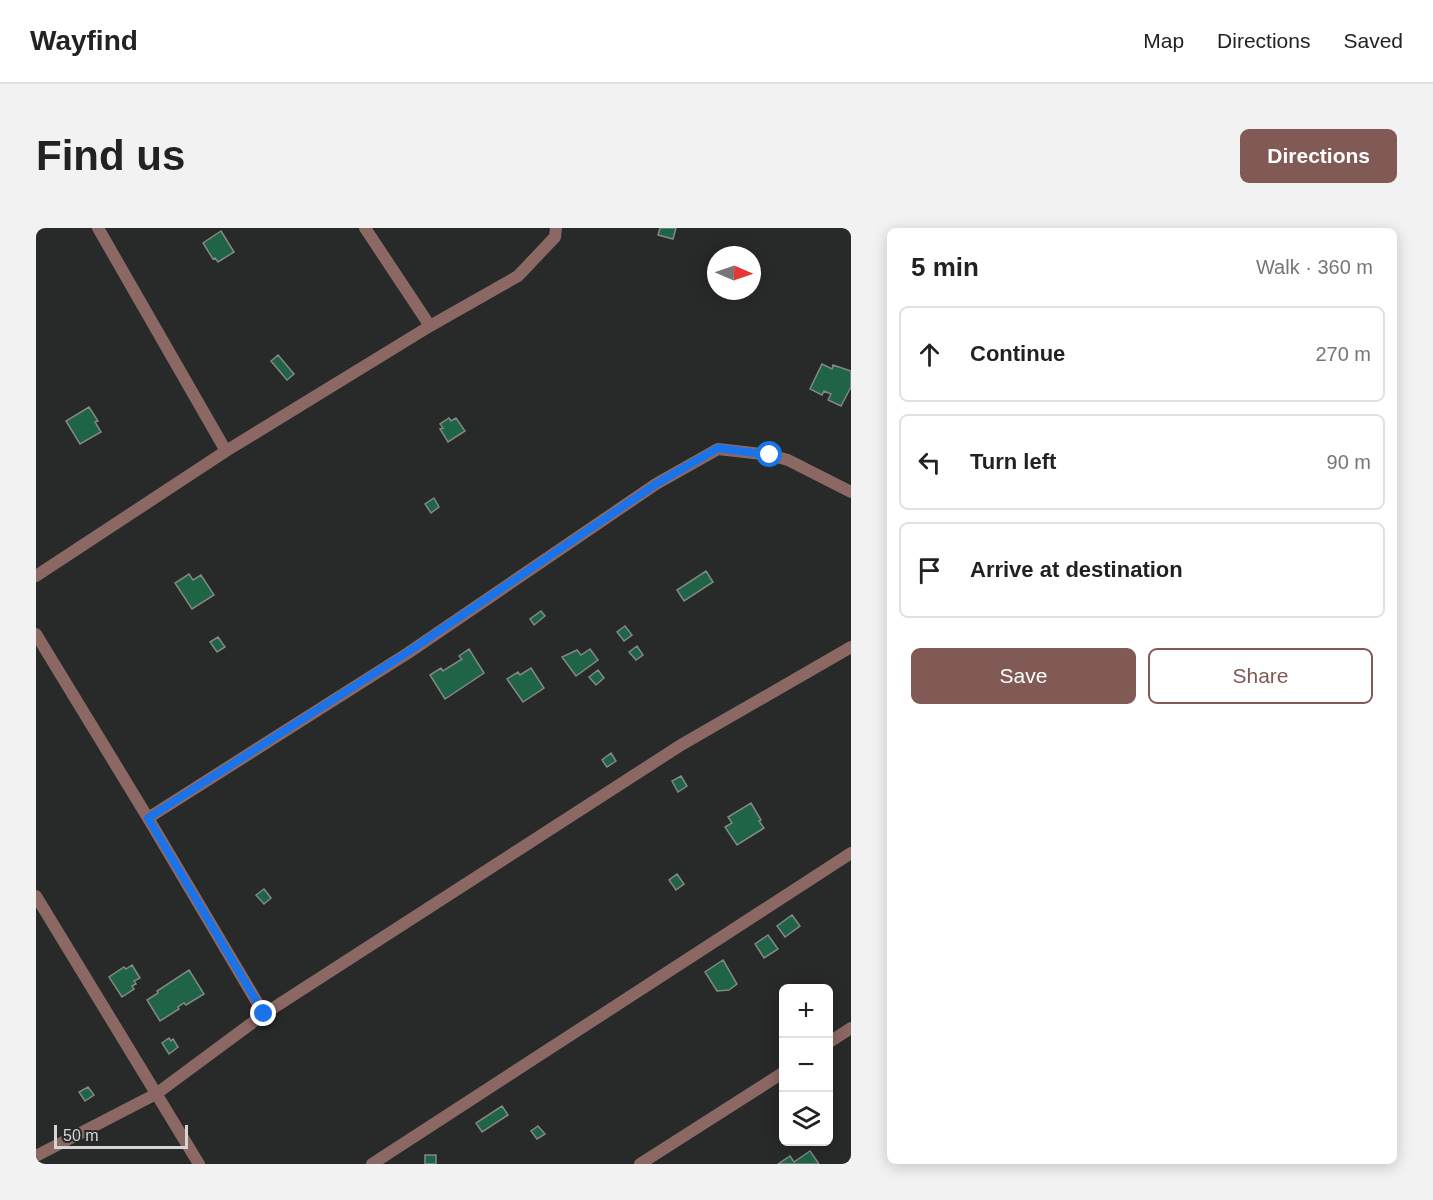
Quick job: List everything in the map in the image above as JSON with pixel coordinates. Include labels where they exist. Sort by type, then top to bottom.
[{"type":"street","points":[[98,228],[226,451]]},
{"type":"street","points":[[364,228],[430,326]]},
{"type":"street","points":[[36,576],[226,451],[430,326],[518,276],[555,237],[556,228]]},
{"type":"street","points":[[148,818],[408,652],[656,484],[718,448],[788,460],[851,492]]},
{"type":"street","points":[[36,634],[264,1014]]},
{"type":"street","points":[[36,1156],[156,1094],[264,1014],[681,745],[851,646]]},
{"type":"street","points":[[372,1164],[851,853]]},
{"type":"street","points":[[36,896],[199,1164]]},
{"type":"street","points":[[833,1040],[851,1028]]},
{"type":"street","points":[[640,1164],[779,1075]]},
{"type":"building","points":[[660,228],[676,228],[673,239],[658,235]]},
{"type":"building","points":[[221,231],[234,252],[218,262],[215,258],[213,259],[203,243]]},
{"type":"building","points":[[278,355],[294,374],[287,380],[271,361]]},
{"type":"building","points":[[822,364],[832,369],[833,365],[851,371],[851,387],[841,406],[828,400],[831,394],[824,391],[822,395],[810,389]]},
{"type":"building","points":[[89,407],[98,421],[95,422],[101,432],[80,444],[66,421]]},
{"type":"building","points":[[449,418],[451,421],[456,418],[465,431],[448,442],[440,429],[443,428],[440,424]]},
{"type":"building","points":[[434,498],[439,507],[431,513],[425,504]]},
{"type":"building","points":[[706,571],[713,582],[684,601],[677,590]]},
{"type":"building","points":[[189,574],[193,580],[201,575],[214,595],[192,609],[175,583]]},
{"type":"building","points":[[541,611],[545,616],[534,625],[530,619]]},
{"type":"building","points":[[625,626],[632,635],[624,641],[617,632]]},
{"type":"building","points":[[218,637],[225,647],[217,652],[210,642]]},
{"type":"building","points":[[637,646],[643,655],[636,660],[629,652]]},
{"type":"building","points":[[469,649],[484,673],[445,699],[430,675],[441,668],[443,671],[462,659],[459,656]]},
{"type":"building","points":[[590,649],[598,660],[576,676],[562,657],[577,650],[581,655]]},
{"type":"building","points":[[531,668],[544,688],[523,702],[507,679]]},
{"type":"building","points":[[598,670],[604,678],[596,685],[589,677]]},
{"type":"building","points":[[611,753],[616,761],[607,767],[602,760]]},
{"type":"building","points":[[681,776],[687,786],[678,792],[672,781]]},
{"type":"building","points":[[751,803],[764,828],[737,845],[725,827],[732,823],[728,817]]},
{"type":"building","points":[[677,874],[684,884],[676,890],[669,880]]},
{"type":"building","points":[[264,889],[271,898],[264,904],[256,895]]},
{"type":"building","points":[[792,915],[800,926],[785,937],[777,926]]},
{"type":"building","points":[[768,935],[778,949],[764,958],[755,944]]},
{"type":"building","points":[[723,960],[737,984],[729,990],[717,991],[705,972]]},
{"type":"building","points":[[132,965],[140,978],[134,981],[136,984],[132,986],[134,989],[122,997],[109,977],[124,967],[126,969]]},
{"type":"building","points":[[189,970],[204,994],[186,1005],[184,1003],[160,1021],[147,1000]]},
{"type":"building","points":[[169,1038],[171,1041],[173,1039],[178,1047],[169,1054],[162,1043]]},
{"type":"building","points":[[88,1087],[94,1095],[85,1101],[79,1092]]},
{"type":"building","points":[[502,1106],[508,1115],[482,1132],[476,1123]]},
{"type":"building","points":[[538,1126],[545,1134],[537,1139],[531,1131]]},
{"type":"building","points":[[810,1151],[819,1164],[778,1164],[790,1156],[794,1162]]},
{"type":"building","points":[[425,1155],[436,1155],[436,1164],[425,1164]]},
{"type":"route","points":[[264,1014],[148,818],[408,652],[656,484],[718,448],[770,455]]}]
